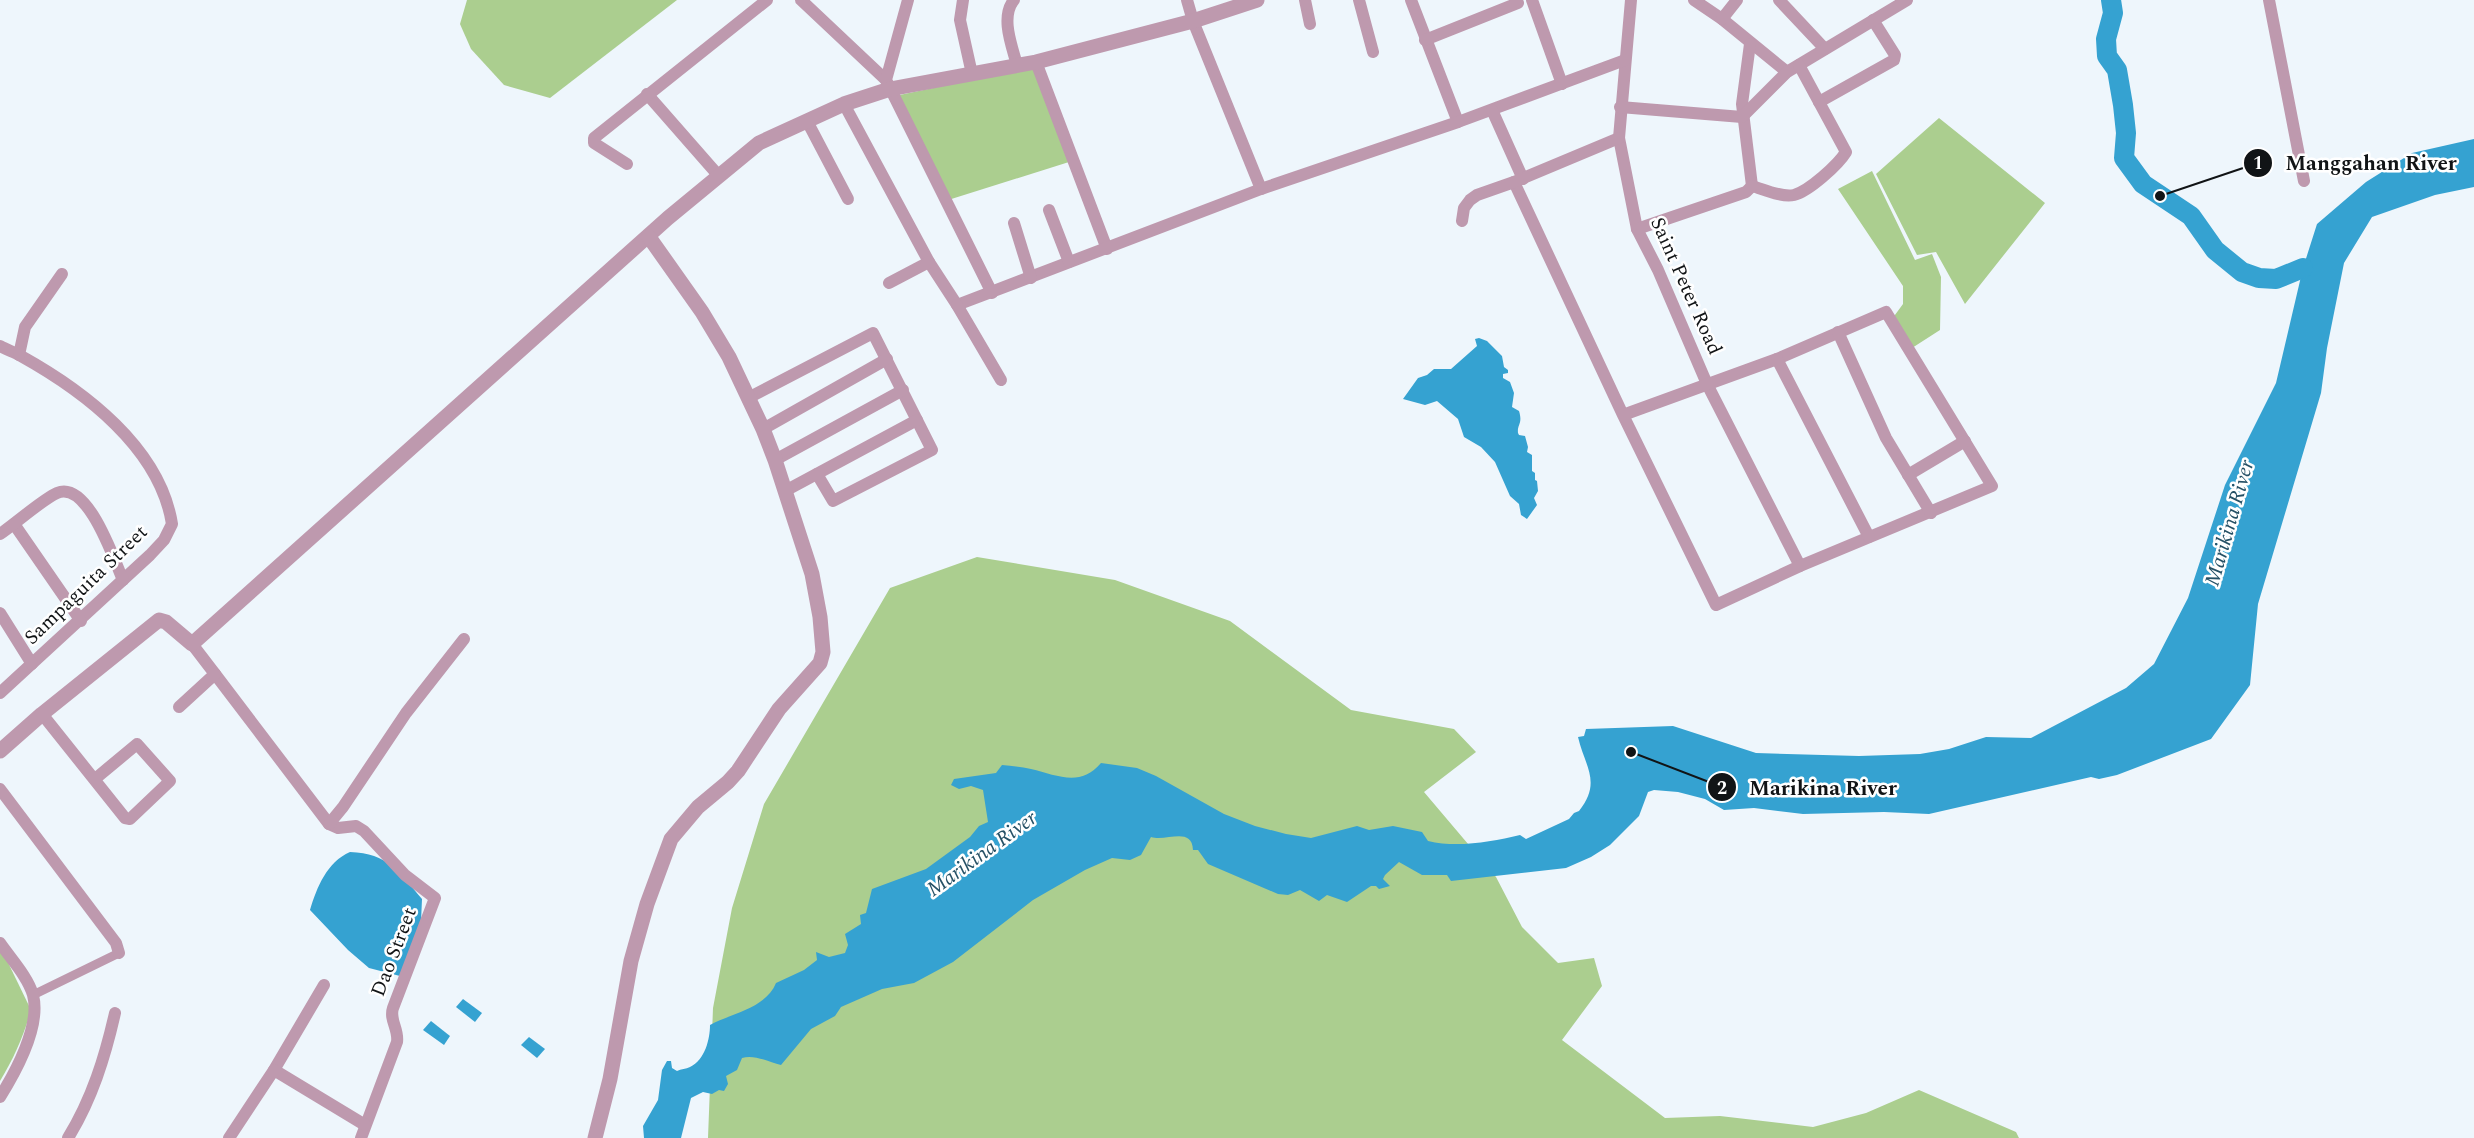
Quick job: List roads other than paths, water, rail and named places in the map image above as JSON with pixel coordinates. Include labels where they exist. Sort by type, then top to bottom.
[{"type":"street","points":[[627,164],[593,140],[647,94],[767,0]]},
{"type":"street","points":[[801,0],[888,85],[992,293]]},
{"type":"street","points":[[888,85],[908,0]]},
{"type":"street","points":[[963,0],[960,21],[972,74]]},
{"type":"street","points":[[1014,0],[1010,5],[1008,23],[1017,64]]},
{"type":"street","points":[[1187,0],[1193,21],[1261,189]]},
{"type":"street","points":[[192,644],[668,218],[718,175],[759,144],[888,85],[972,74],[1036,62],[1193,21],[1257,0]]},
{"type":"street","points":[[1305,0],[1310,24]]},
{"type":"street","points":[[1359,0],[1373,52]]},
{"type":"street","points":[[1411,0],[1458,122]]},
{"type":"street","points":[[1532,0],[1562,84]]},
{"type":"street","name":"Saint Peter Road","points":[[1631,0],[1619,138],[1637,229],[1658,270],[1707,384],[1800,566]]},
{"type":"street","points":[[1694,0],[1722,19],[1787,72]]},
{"type":"street","points":[[1722,19],[1737,0]]},
{"type":"street","points":[[1779,0],[1825,49]]},
{"type":"street","points":[[1620,107],[1742,117],[1787,72],[1874,20],[1893,4],[1906,0]]},
{"type":"street","points":[[2269,0],[2304,181]]},
{"type":"street","points":[[1425,40],[1518,3]]},
{"type":"street","points":[[1819,102],[1894,60],[1895,55],[1874,20]]},
{"type":"street","points":[[1750,44],[1742,117],[1752,186]]},
{"type":"street","points":[[957,305],[1261,189],[1492,110],[1625,60]]},
{"type":"street","points":[[1036,62],[1107,249]]},
{"type":"street","points":[[1752,186],[1793,195],[1812,185],[1842,159],[1846,152],[1799,65]]},
{"type":"street","points":[[647,94],[718,175]]},
{"type":"street","points":[[844,104],[929,262],[1001,380]]},
{"type":"street","points":[[1492,110],[1518,180],[1623,416],[1716,605],[1800,566],[1992,486],[1886,312],[1778,359],[1623,416]]},
{"type":"street","points":[[807,121],[848,199]]},
{"type":"street","points":[[1462,220],[1464,208],[1470,200],[1619,138]]},
{"type":"street","points":[[1637,229],[1746,192],[1752,186]]},
{"type":"street","points":[[1049,210],[1069,262]]},
{"type":"street","points":[[1014,223],[1030,278]]},
{"type":"street","points":[[595,1138],[610,1079],[631,961],[647,904],[671,839],[698,807],[720,790],[738,771],[752,747],[790,694],[820,663],[823,652],[820,617],[812,574],[786,491],[763,429],[729,357],[702,312],[649,237]]},
{"type":"street","points":[[889,283],[929,262]]},
{"type":"street","points":[[0,346],[19,355],[25,327],[62,274]]},
{"type":"street","points":[[1838,332],[1886,438],[1931,513]]},
{"type":"street","points":[[748,398],[873,333],[932,450],[833,501],[817,474]]},
{"type":"street","name":"Sampaguita Street","points":[[0,693],[81,621],[150,555],[171,528],[169,512],[151,466],[116,426],[92,402],[19,355]]},
{"type":"street","points":[[763,429],[887,359]]},
{"type":"street","points":[[1778,359],[1869,537]]},
{"type":"street","points":[[775,460],[903,390]]},
{"type":"street","points":[[786,491],[917,420]]},
{"type":"street","points":[[1908,475],[1965,441]]},
{"type":"street","points":[[0,534],[58,492],[72,493],[87,506],[103,532],[123,580]]},
{"type":"street","points":[[14,524],[81,621]]},
{"type":"street","points":[[0,613],[32,664]]},
{"type":"street","points":[[0,752],[42,714],[159,620],[166,622],[192,644],[333,826],[406,713],[464,639]]},
{"type":"street","points":[[179,707],[215,674]]},
{"type":"street","points":[[42,714],[123,816],[128,819],[170,781],[137,744],[95,779]]},
{"type":"street","points":[[0,789],[116,943],[119,953],[33,995]]},
{"type":"street","name":"Dao Street","points":[[333,826],[356,826],[364,831],[405,875],[435,898],[393,1008],[391,1018],[397,1041],[361,1138]]},
{"type":"street","points":[[0,943],[33,995],[32,1025],[25,1049],[0,1097]]},
{"type":"street","points":[[229,1138],[274,1070],[324,985]]},
{"type":"street","points":[[68,1138],[104,1062],[115,1013]]},
{"type":"street","points":[[274,1070],[365,1125]]},
{"type":"water","points":[[2474,139],[2474,187],[2435,195],[2372,217],[2344,263],[2327,348],[2321,393],[2258,604],[2250,685],[2211,739],[2117,775],[2099,779],[2091,777],[1929,814],[1884,812],[1803,814],[1754,808],[1724,810],[1705,799],[1678,792],[1654,790],[1648,792],[1639,816],[1610,845],[1591,857],[1566,868],[1451,881],[1447,875],[1422,875],[1399,862],[1383,879],[1390,886],[1379,889],[1371,886],[1347,902],[1327,895],[1319,901],[1300,890],[1288,895],[1278,894],[1208,864],[1198,850],[1193,850],[1192,843],[1188,839],[1177,836],[1151,837],[1141,855],[1130,860],[1112,858],[1085,870],[1033,900],[953,962],[914,983],[882,989],[841,1007],[835,1016],[811,1029],[781,1065],[756,1058],[742,1058],[737,1070],[726,1076],[728,1084],[724,1091],[719,1090],[712,1094],[703,1092],[691,1098],[681,1138],[644,1138],[643,1126],[658,1100],[662,1070],[667,1061],[671,1061],[672,1068],[677,1071],[695,1064],[708,1043],[710,1025],[757,1004],[765,998],[776,983],[804,970],[817,960],[816,952],[829,957],[845,953],[848,945],[845,934],[861,924],[860,915],[866,913],[872,889],[926,869],[970,837],[979,826],[988,822],[983,790],[971,786],[959,789],[951,785],[954,779],[996,773],[1002,765],[1068,778],[1085,775],[1101,763],[1137,768],[1156,776],[1224,814],[1255,826],[1286,834],[1311,838],[1357,826],[1369,830],[1393,826],[1422,832],[1428,841],[1439,843],[1474,843],[1520,835],[1526,839],[1569,819],[1586,801],[1590,791],[1590,774],[1578,737],[1584,736],[1586,729],[1673,726],[1756,753],[1859,756],[1920,754],[1949,749],[1986,737],[2031,738],[2126,688],[2154,664],[2188,598],[2225,485],[2276,383],[2303,268],[2317,224],[2366,182],[2412,153]]},
{"type":"water","points":[[1475,339],[1487,341],[1502,356],[1504,367],[1508,370],[1508,373],[1503,374],[1503,378],[1510,382],[1514,393],[1512,407],[1519,411],[1520,415],[1518,433],[1525,436],[1527,452],[1532,455],[1532,471],[1535,473],[1538,491],[1534,498],[1537,505],[1527,519],[1521,515],[1519,504],[1510,496],[1495,462],[1481,447],[1464,437],[1458,419],[1437,401],[1425,405],[1403,399],[1418,378],[1434,369],[1451,369],[1477,346]]},
{"type":"water","points":[[350,852],[363,853],[383,860],[399,873],[422,899],[421,922],[400,976],[369,968],[348,950],[310,910],[324,876],[335,862]]},
{"type":"water","points":[[463,999],[482,1013],[475,1022],[456,1007]]},
{"type":"water","points":[[431,1021],[450,1036],[444,1045],[423,1030]]},
{"type":"water","points":[[529,1037],[545,1049],[537,1058],[521,1045]]},
{"type":"waterway","points":[[2111,0],[2113,13],[2106,39],[2107,56],[2117,70],[2123,105],[2126,133],[2124,158],[2143,184],[2191,216],[2215,250],[2242,272],[2259,278],[2276,279],[2303,268]]},
{"type":"place","name":"Manggahan River","points":[[2160,196]]},
{"type":"place","name":"Marikina River","points":[[1631,752]]}]
